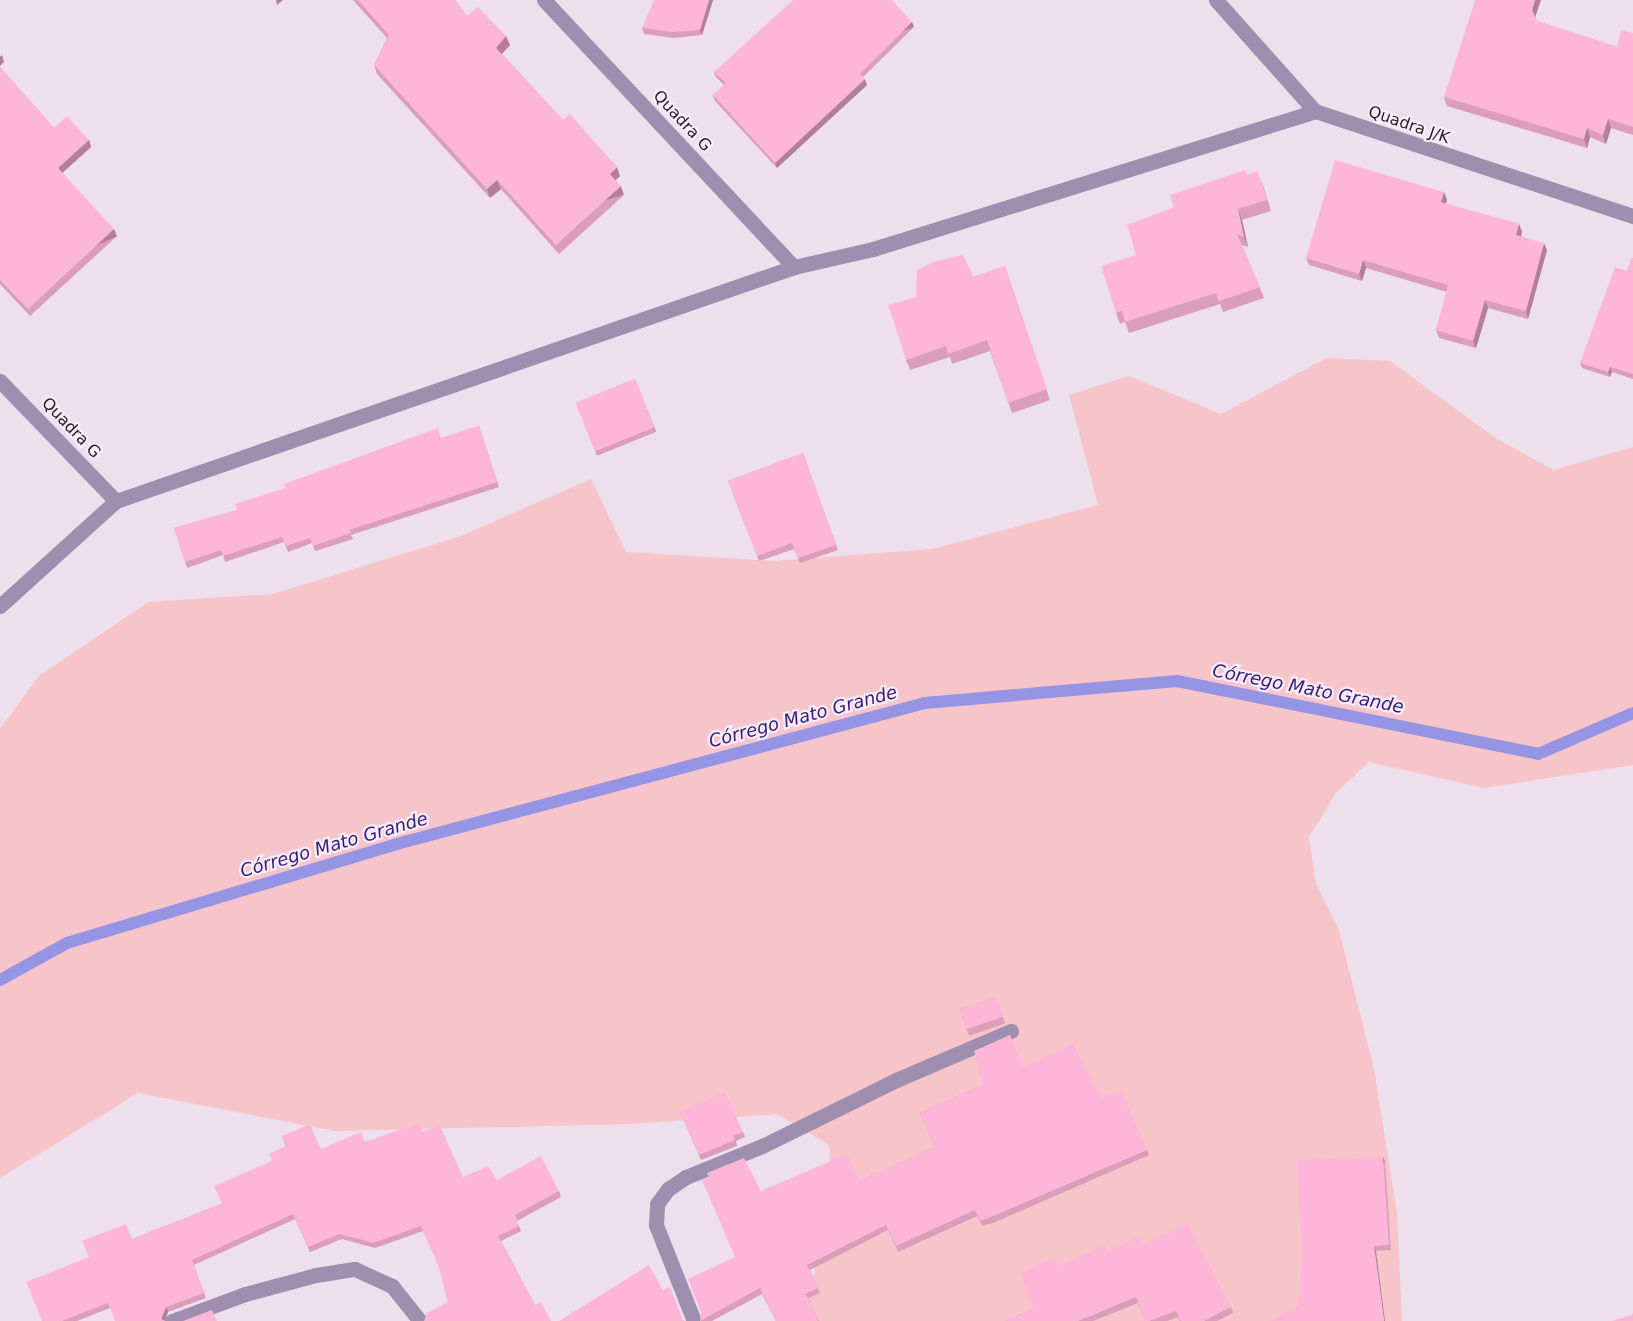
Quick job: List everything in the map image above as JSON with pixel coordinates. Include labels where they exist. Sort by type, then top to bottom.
[{"type":"street","name":"Quadra G","points":[[544,0],[794,267]]},
{"type":"street","name":"Quadra J/K","points":[[1216,0],[1315,111],[1633,216]]},
{"type":"street","points":[[0,606],[116,501],[794,267],[873,249],[1315,111]]},
{"type":"street","name":"Quadra G","points":[[0,381],[116,501]]},
{"type":"street","points":[[694,1321],[656,1225],[657,1204],[668,1189],[686,1177],[762,1146],[896,1080],[1011,1031]]},
{"type":"street","points":[[172,1321],[245,1294],[315,1275],[355,1269],[374,1274],[392,1286],[420,1321]]},
{"type":"shaded area","points":[[1327,358],[1390,361],[1497,439],[1554,470],[1633,447],[1633,765],[1484,788],[1369,762],[1336,793],[1309,837],[1316,884],[1339,930],[1374,1069],[1397,1213],[1402,1321],[803,1321],[832,1198],[829,1145],[777,1114],[630,1124],[335,1131],[138,1093],[0,1178],[0,729],[38,677],[148,602],[273,594],[461,536],[591,479],[626,552],[774,561],[932,549],[1098,505],[1069,395],[1129,376],[1221,414]]},
{"type":"building","points":[[358,0],[455,0],[467,16],[478,7],[506,36],[496,48],[563,120],[570,114],[617,167],[610,174],[621,186],[556,245],[497,180],[487,189],[374,65],[389,35]]},
{"type":"building","points":[[654,0],[709,0],[700,30],[672,32],[642,28]]},
{"type":"building","points":[[793,0],[892,0],[912,22],[860,74],[865,79],[775,163],[713,95],[726,83],[714,72]]},
{"type":"building","points":[[1475,0],[1535,0],[1532,10],[1537,21],[1617,47],[1621,30],[1633,33],[1633,127],[1608,119],[1603,135],[1587,128],[1584,139],[1444,97]]},
{"type":"building","points":[[0,67],[54,128],[67,116],[89,140],[58,168],[114,229],[28,309],[0,280]]},
{"type":"building","points":[[1335,160],[1444,192],[1441,202],[1519,224],[1516,235],[1544,243],[1526,311],[1485,300],[1473,341],[1436,330],[1448,285],[1363,260],[1359,274],[1306,258]]},
{"type":"building","points":[[1245,170],[1247,175],[1258,171],[1267,200],[1238,209],[1244,237],[1237,234],[1260,287],[1219,301],[1216,293],[1125,322],[1122,311],[1116,313],[1101,266],[1136,255],[1127,225],[1174,207],[1170,195]]},
{"type":"building","points":[[963,255],[974,277],[1005,266],[1047,389],[1008,403],[987,340],[948,354],[946,346],[906,360],[888,305],[916,297],[917,270],[936,261]]},
{"type":"building","points":[[1631,258],[1633,258],[1633,374],[1610,367],[1608,372],[1580,363],[1615,267],[1627,271]]},
{"type":"building","points":[[635,379],[654,427],[595,451],[576,403]]},
{"type":"building","points":[[479,426],[497,482],[349,530],[351,533],[313,546],[310,538],[286,546],[282,537],[223,556],[221,550],[185,562],[174,528],[237,510],[235,504],[285,488],[284,484],[438,428],[441,438]]},
{"type":"building","points":[[803,453],[836,545],[798,558],[792,543],[757,556],[728,481]]},
{"type":"building","points":[[996,997],[1003,1017],[967,1029],[960,1009]]},
{"type":"building","points":[[1010,1035],[1023,1067],[1073,1043],[1101,1098],[1121,1090],[1147,1150],[980,1221],[975,1210],[896,1246],[886,1225],[807,1265],[818,1288],[805,1294],[812,1302],[818,1321],[776,1321],[760,1288],[700,1321],[701,1312],[688,1279],[735,1257],[702,1180],[709,1177],[707,1173],[744,1158],[761,1191],[847,1154],[859,1181],[935,1147],[920,1113],[983,1085],[974,1051]]},
{"type":"building","points":[[725,1092],[743,1132],[733,1136],[735,1140],[699,1155],[680,1112]]},
{"type":"building","points":[[418,1123],[423,1132],[439,1124],[463,1177],[488,1166],[497,1180],[541,1156],[559,1191],[515,1215],[519,1226],[498,1236],[535,1305],[541,1302],[551,1321],[424,1321],[427,1313],[448,1302],[438,1264],[421,1226],[373,1243],[340,1234],[308,1247],[293,1214],[192,1260],[204,1293],[166,1307],[161,1319],[165,1321],[115,1321],[108,1303],[62,1321],[42,1321],[26,1282],[89,1257],[82,1241],[126,1224],[132,1239],[222,1204],[214,1186],[272,1161],[269,1154],[287,1145],[282,1136],[310,1124],[321,1149],[361,1132],[365,1142]]},
{"type":"building","points":[[1383,1157],[1389,1245],[1374,1246],[1384,1321],[1268,1321],[1299,1305],[1302,1254],[1297,1160]]},
{"type":"building","points":[[1188,1224],[1231,1307],[1204,1321],[1181,1321],[1176,1311],[1145,1321],[1136,1297],[1078,1321],[1005,1321],[1034,1308],[1020,1273],[1054,1258],[1058,1266],[1105,1245],[1107,1251],[1139,1237],[1143,1245]]},
{"type":"building","points":[[649,1265],[663,1290],[670,1287],[683,1320],[686,1321],[559,1321]]},
{"type":"building","points":[[212,1310],[217,1321],[183,1321]]},
{"type":"building","points":[[1633,1314],[1633,1321],[1612,1321]]},
{"type":"waterway","name":"Córrego Mato Grande","points":[[0,980],[67,943],[408,841],[925,703],[1177,681],[1538,754],[1633,713]]}]
